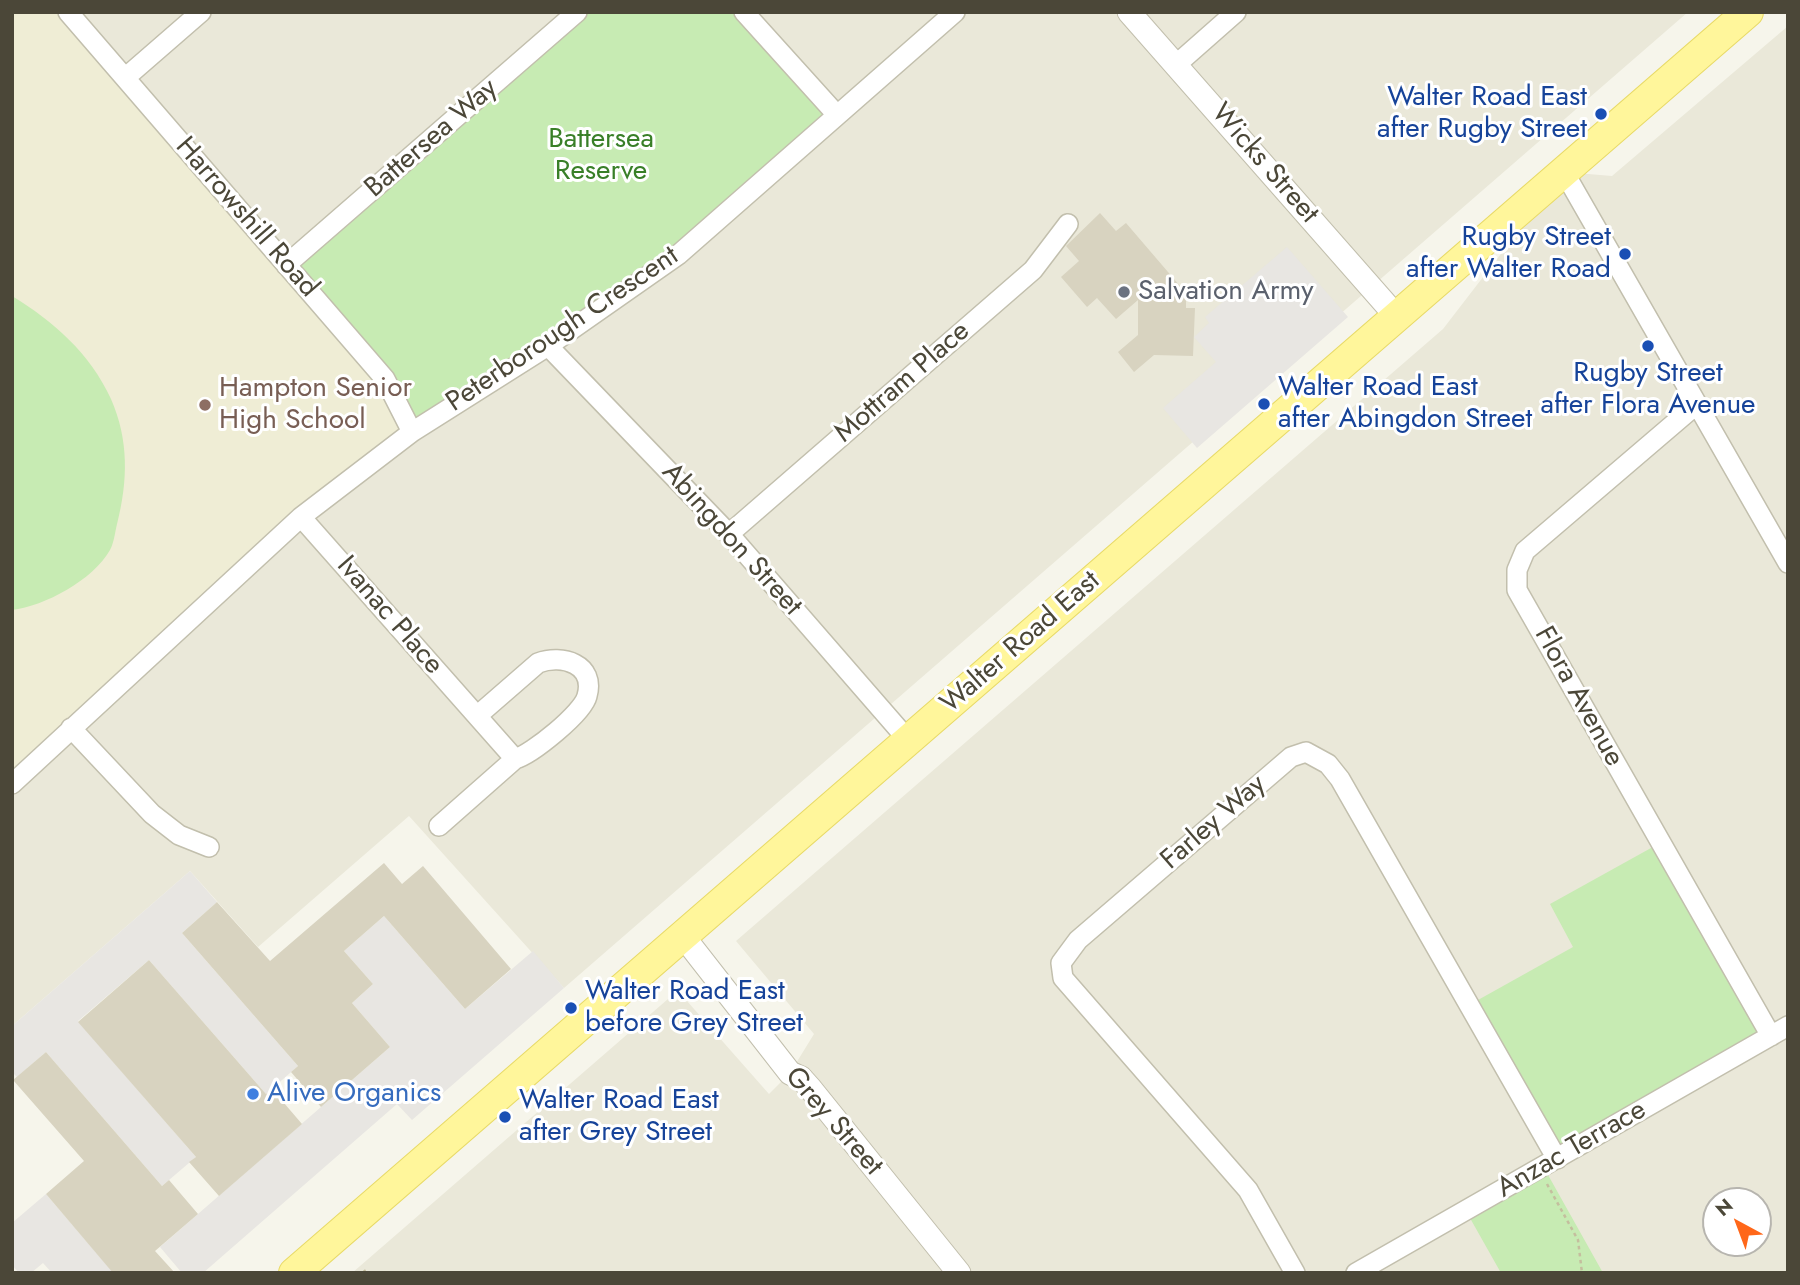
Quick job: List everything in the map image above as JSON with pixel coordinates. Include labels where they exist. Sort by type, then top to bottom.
[{"type":"main road","name":"Walter Road East","points":[[294,1273],[1748,12]]},
{"type":"street","name":"Harrowshill Road","points":[[68,12],[385,379],[412,432]]},
{"type":"street","points":[[125,78],[201,12]]},
{"type":"street","name":"Battersea Way","points":[[286,265],[577,12]]},
{"type":"street","points":[[744,12],[837,115]]},
{"type":"street","name":"Peterborough Crescent","points":[[12,783],[301,517],[412,432],[548,346],[678,255],[955,12]]},
{"type":"street","name":"Wicks Street","points":[[1129,12],[1396,317]]},
{"type":"street","points":[[1177,64],[1236,12]]},
{"type":"street","points":[[1564,172],[1788,563]]},
{"type":"street","name":"Mottram Place","points":[[729,534],[1032,270],[1068,224]]},
{"type":"street","name":"Abingdon Street","points":[[548,346],[729,534],[908,740]]},
{"type":"street","name":"Flora Avenue","points":[[1697,404],[1525,551],[1515,579],[1517,590],[1779,1031]]},
{"type":"street","name":"Ivanac Place","points":[[301,517],[515,759]]},
{"type":"street","points":[[439,826],[515,759],[527,755],[581,708],[587,697],[588,687],[579,665],[558,659],[538,663],[477,716]]},
{"type":"street","points":[[71,728],[152,814],[179,835],[209,847]]},
{"type":"street","name":"Farley Way","points":[[1296,1273],[1248,1190],[1063,978],[1061,963],[1078,940],[1291,757],[1306,751],[1328,764],[1340,779],[1557,1159]]},
{"type":"street","name":"Grey Street","points":[[683,936],[790,1073],[801,1078],[810,1088],[959,1273]]},
{"type":"street","name":"Anzac Terrace","points":[[1356,1273],[1779,1031]]},
{"type":"path","points":[[1544,1179],[1578,1240],[1582,1273]]},
{"type":"shaded area","name":"Hampton Senior High School","points":[[12,12],[68,12],[385,379],[412,432],[12,784]]},
{"type":"shaded area","points":[[68,12],[577,12],[286,265]]},
{"type":"shaded area","points":[[744,12],[1688,12],[564,988],[409,816],[258,947],[190,871],[12,1026],[12,784]]},
{"type":"shaded area","points":[[1788,26],[1788,1273],[352,1273],[668,999],[687,1001],[769,1094],[790,1073],[814,1034],[736,941],[1443,329],[1564,172],[1612,176]]},
{"type":"shaded area","points":[[1287,247],[1348,317],[1197,448],[1163,408],[1216,362],[1194,337],[1209,323],[1205,317]]},
{"type":"shaded area","points":[[190,871],[217,902],[182,933],[298,1066],[266,1094],[149,960],[78,1021],[196,1157],[162,1186],[46,1052],[17,1077],[12,1072],[12,1026]]},
{"type":"shaded area","points":[[384,916],[465,1009],[533,951],[564,988],[412,1120],[397,1104],[203,1273],[182,1273],[160,1247],[390,1047],[352,1003],[373,984],[344,951]]},
{"type":"shaded area","points":[[46,1194],[112,1271],[52,1273],[43,1263],[31,1273],[19,1273],[12,1265],[12,1223]]},
{"type":"green space","name":"Battersea Reserve","points":[[577,12],[744,12],[837,115],[678,255],[412,432],[385,379],[286,265]]},
{"type":"green space","points":[[12,296],[56,327],[81,353],[102,382],[117,414],[121,430],[125,476],[114,537],[110,550],[102,561],[67,590],[39,603],[12,610]]},
{"type":"green space","points":[[1660,843],[1771,1036],[1557,1159],[1469,1005],[1573,947],[1550,904]]},
{"type":"green space","points":[[1543,1166],[1603,1273],[1501,1273],[1466,1211]]},
{"type":"building","name":"Salvation Army","points":[[1100,213],[1116,231],[1126,223],[1186,293],[1186,308],[1195,308],[1193,356],[1154,355],[1134,372],[1118,352],[1138,335],[1138,300],[1116,319],[1097,298],[1087,307],[1061,277],[1079,261],[1066,246]]},
{"type":"building","points":[[384,863],[402,884],[423,866],[511,969],[465,1009],[384,916],[344,951],[373,984],[352,1003],[390,1047],[321,1107],[291,1072],[298,1066],[182,933],[217,902],[270,961]]},
{"type":"building","points":[[149,960],[266,1094],[272,1089],[302,1124],[219,1196],[189,1162],[196,1157],[78,1022]]},
{"type":"building","points":[[46,1052],[162,1186],[169,1180],[198,1214],[155,1251],[175,1273],[113,1273],[46,1194],[84,1161],[13,1080]]},
{"type":"place","name":"Walter Road East after Rugby Street","points":[[1601,114]]},
{"type":"place","name":"Rugby Street after Walter Road","points":[[1625,254]]},
{"type":"place","name":"Salvation Army","points":[[1124,292]]},
{"type":"place","name":"Rugby Street after Flora Avenue","points":[[1648,346]]},
{"type":"place","name":"Walter Road East after Abingdon Street","points":[[1264,404]]},
{"type":"place","name":"Hampton Senior High School","points":[[205,405]]},
{"type":"place","name":"Walter Road East before Grey Street","points":[[571,1008]]},
{"type":"place","name":"Alive Organics","points":[[253,1094]]},
{"type":"place","name":"Walter Road East after Grey Street","points":[[505,1117]]}]
